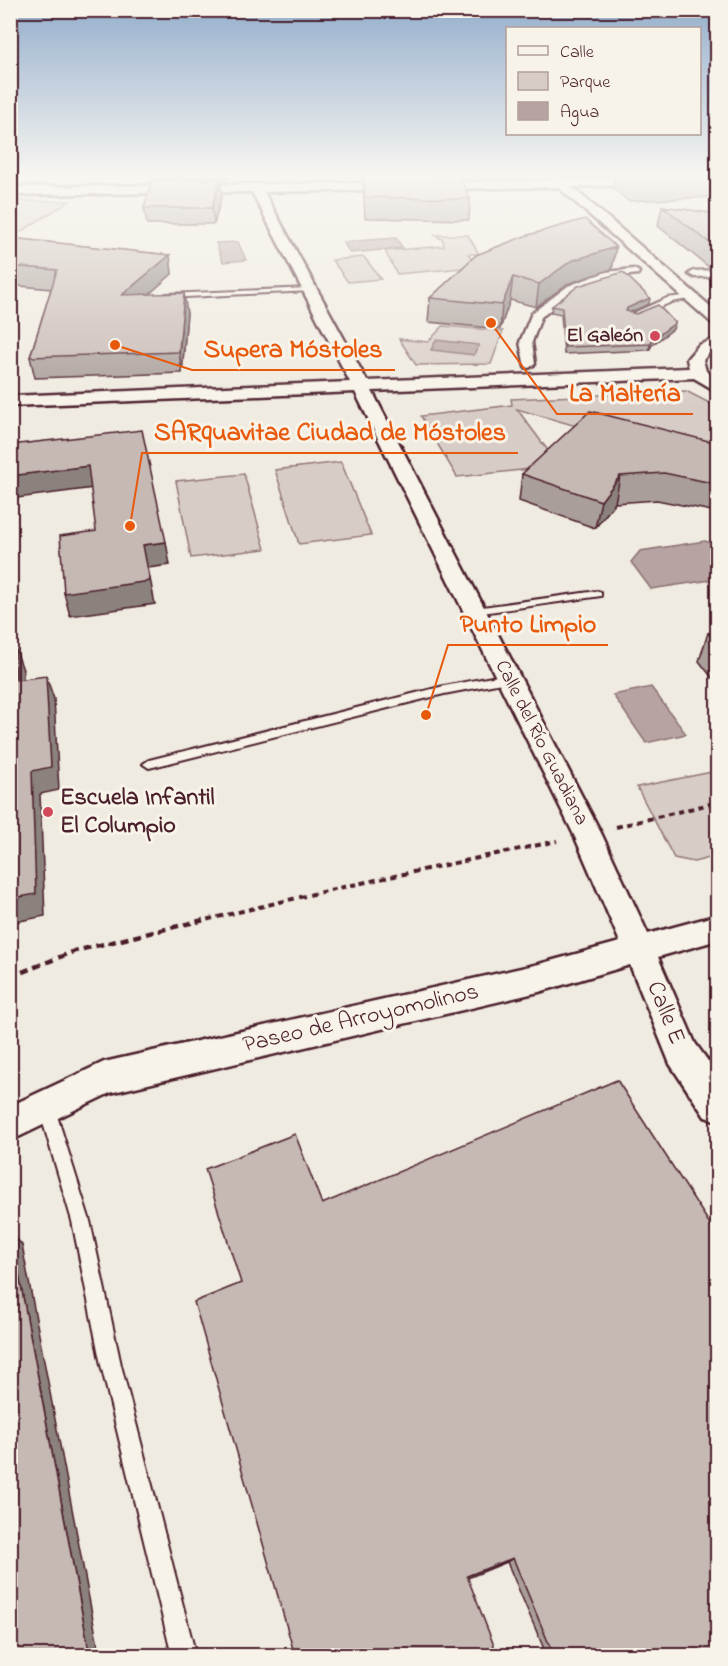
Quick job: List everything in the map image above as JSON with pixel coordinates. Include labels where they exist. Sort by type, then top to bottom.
[{"type":"street","name":"Calle del Río Guadiana","points":[[290,253],[588,835],[639,948]]},
{"type":"street","points":[[640,253],[717,321]]},
{"type":"street","points":[[529,364],[526,342],[536,315],[572,288],[610,274],[634,272]]},
{"type":"street","points":[[694,274],[717,273]]},
{"type":"street","points":[[698,373],[695,359],[705,348],[717,343]]},
{"type":"street","points":[[10,401],[698,373],[717,387]]},
{"type":"street","name":"Paseo de Arroyomolinos","points":[[10,1124],[104,1078],[539,978],[717,927]]},
{"type":"street","name":"Calle E","points":[[639,948],[682,1053],[717,1105]]},
{"type":"lane","points":[[164,296],[310,290]]},
{"type":"lane","points":[[631,316],[670,300],[691,297]]},
{"type":"lane","points":[[475,611],[597,594]]},
{"type":"lane","points":[[148,764],[444,690],[508,678]]},
{"type":"lane","points":[[46,1106],[81,1221],[111,1365],[184,1656]]},
{"type":"path","points":[[10,976],[75,951],[334,889],[588,835],[717,802]]},
{"type":"green space","points":[[386,253],[479,254],[468,254],[474,263],[463,268],[397,274]]},
{"type":"green space","points":[[364,257],[381,279],[348,282],[332,260]]},
{"type":"green space","points":[[443,326],[503,331],[491,364],[416,365],[399,339],[428,342]]},
{"type":"green space","points":[[686,391],[717,407],[717,462],[629,441],[517,409],[549,452],[530,469],[457,477],[421,416],[512,405],[511,399]]},
{"type":"green space","points":[[341,462],[371,535],[299,544],[275,470]]},
{"type":"green space","points":[[244,474],[265,549],[191,558],[176,481]]},
{"type":"green space","points":[[717,771],[717,856],[694,862],[674,858],[637,787]]},
{"type":"water","points":[[220,253],[243,253],[246,260],[223,262]]},
{"type":"water","points":[[436,340],[479,345],[474,355],[431,350]]},
{"type":"water","points":[[705,541],[717,545],[717,579],[651,589],[631,562],[640,551]]},
{"type":"water","points":[[651,687],[686,734],[646,743],[613,695]]},
{"type":"building","points":[[10,253],[149,253],[170,255],[122,295],[184,293],[179,352],[30,357],[57,270],[10,266]]},
{"type":"building","points":[[482,253],[598,253],[571,261],[539,284],[513,277],[502,305],[430,298],[476,255]]},
{"type":"building","points":[[623,272],[650,298],[627,308],[626,311],[636,314],[658,305],[675,323],[653,339],[650,344],[565,347],[562,308],[552,306],[578,286]]},
{"type":"building","points":[[590,411],[717,443],[717,484],[664,473],[620,476],[601,501],[522,474]]},
{"type":"building","points":[[142,430],[166,542],[143,545],[150,581],[64,593],[60,536],[96,531],[88,466],[10,476],[10,445]]},
{"type":"building","points":[[717,631],[717,644],[708,633]]},
{"type":"building","points":[[15,647],[16,680],[46,676],[51,767],[32,771],[36,894],[10,899],[10,648]]},
{"type":"building","points":[[617,1080],[717,1235],[717,1656],[554,1656],[513,1558],[467,1576],[498,1656],[295,1656],[194,1302],[241,1283],[205,1169],[295,1134],[322,1204]]},
{"type":"building","points":[[11,1232],[90,1656],[10,1656]]},
{"type":"place","name":"La Maltería","points":[[491,323]]},
{"type":"place","name":"El Galeón","points":[[655,336]]},
{"type":"place","name":"Supera Móstoles","points":[[115,345]]},
{"type":"place","name":"SARquavitae Ciudad de Móstoles","points":[[130,526]]},
{"type":"place","name":"Punto Limpio","points":[[426,715]]},
{"type":"place","name":"Escuela Infantil El Columpio","points":[[48,812]]}]
